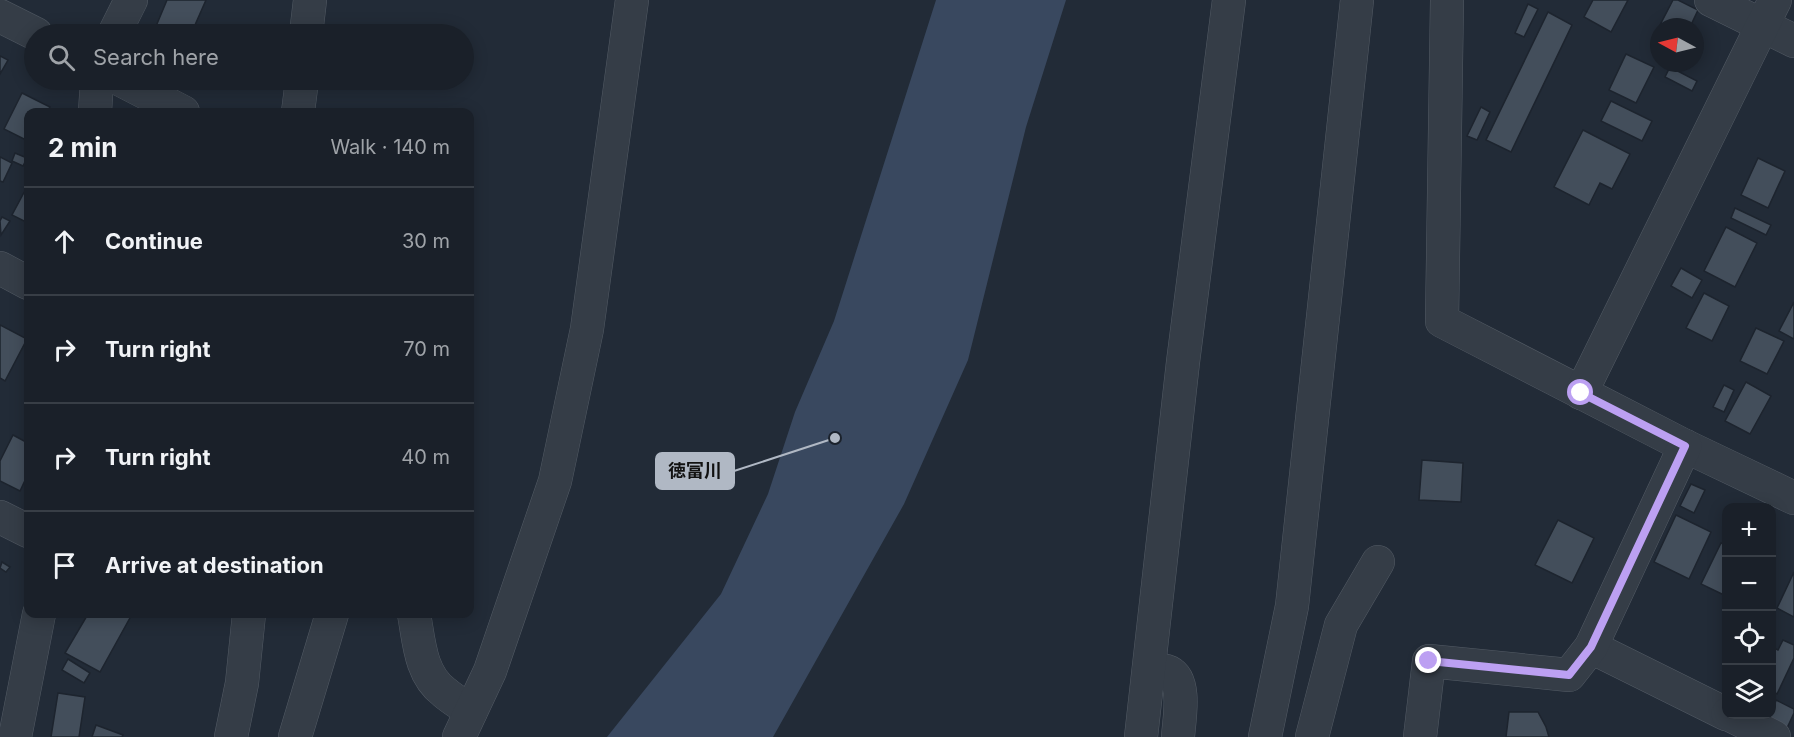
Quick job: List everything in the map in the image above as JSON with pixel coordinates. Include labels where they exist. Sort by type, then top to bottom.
[{"type":"street","points":[[119,24],[131,0]]},
{"type":"street","points":[[307,24],[310,0]]},
{"type":"street","points":[[415,618],[422,658],[430,677],[465,724],[490,671],[555,481],[587,330],[632,0]]},
{"type":"street","points":[[1141,737],[1183,362],[1228,0]]},
{"type":"street","points":[[1265,737],[1292,606],[1357,0]]},
{"type":"street","points":[[1448,0],[1442,321],[1685,446],[1791,490]]},
{"type":"street","points":[[1711,0],[1769,13],[1794,41]]},
{"type":"street","points":[[1581,393],[1769,13]]},
{"type":"street","points":[[0,16],[24,28]]},
{"type":"street","points":[[95,108],[96,90]]},
{"type":"street","points":[[141,90],[175,108]]},
{"type":"street","points":[[298,108],[301,90]]},
{"type":"street","points":[[0,268],[24,281]]},
{"type":"street","points":[[1420,737],[1429,661],[1569,675],[1591,647],[1685,446]]},
{"type":"street","points":[[0,517],[24,529]]},
{"type":"street","points":[[1312,737],[1341,624],[1378,562]]},
{"type":"street","points":[[15,737],[38,618]]},
{"type":"street","points":[[231,737],[242,683],[249,618]]},
{"type":"street","points":[[295,737],[331,618]]},
{"type":"street","points":[[1591,647],[1722,712]]},
{"type":"street","points":[[1149,669],[1169,672],[1178,681],[1181,695],[1178,737]]},
{"type":"street","points":[[1737,719],[1774,737]]},
{"type":"water","points":[[936,0],[1066,0],[1026,127],[968,360],[904,504],[773,737],[607,737],[721,594],[768,494],[795,412],[834,321]]},
{"type":"building","points":[[167,0],[206,0],[195,24],[157,24]]},
{"type":"building","points":[[1593,0],[1628,0],[1611,32],[1584,17]]},
{"type":"building","points":[[1673,0],[1678,0],[1698,10],[1694,18],[1664,18]]},
{"type":"building","points":[[1528,4],[1538,9],[1524,37],[1515,33]]},
{"type":"building","points":[[1548,12],[1572,25],[1511,152],[1486,140]]},
{"type":"building","points":[[1626,54],[1650,65],[1652,72],[1636,103],[1609,90]]},
{"type":"building","points":[[0,56],[8,60],[0,74]]},
{"type":"building","points":[[1668,72],[1680,72],[1697,81],[1692,91],[1665,77]]},
{"type":"building","points":[[22,93],[50,107],[24,108],[24,139],[4,129]]},
{"type":"building","points":[[1611,101],[1652,121],[1642,141],[1601,121]]},
{"type":"building","points":[[1481,107],[1490,112],[1477,140],[1467,136]]},
{"type":"building","points":[[1583,130],[1630,154],[1612,189],[1600,183],[1589,205],[1554,187]]},
{"type":"building","points":[[15,153],[24,157],[23,166],[12,161]]},
{"type":"building","points":[[0,157],[12,163],[3,182],[0,181]]},
{"type":"building","points":[[1758,158],[1785,171],[1768,208],[1741,195]]},
{"type":"building","points":[[24,192],[24,221],[12,215]]},
{"type":"building","points":[[1735,208],[1771,225],[1766,235],[1731,218]]},
{"type":"building","points":[[2,217],[10,221],[1,235],[0,221]]},
{"type":"building","points":[[1726,227],[1757,243],[1735,287],[1704,271]]},
{"type":"building","points":[[1681,268],[1702,280],[1692,298],[1671,286]]},
{"type":"building","points":[[1704,293],[1729,306],[1712,341],[1686,328]]},
{"type":"building","points":[[1794,302],[1794,339],[1779,331]]},
{"type":"building","points":[[0,325],[24,337],[24,345],[5,381],[0,378]]},
{"type":"building","points":[[1756,328],[1784,341],[1767,374],[1740,361]]},
{"type":"building","points":[[1746,382],[1771,396],[1750,434],[1725,421]]},
{"type":"building","points":[[1724,385],[1734,390],[1724,412],[1713,407]]},
{"type":"building","points":[[13,435],[24,441],[24,482],[20,491],[0,481],[0,461]]},
{"type":"building","points":[[1422,460],[1463,463],[1461,502],[1419,500]]},
{"type":"building","points":[[1691,484],[1705,490],[1694,513],[1680,506]]},
{"type":"building","points":[[1676,515],[1711,532],[1689,579],[1654,562]]},
{"type":"building","points":[[1558,520],[1594,538],[1572,583],[1535,565]]},
{"type":"building","points":[[1721,543],[1722,543],[1722,594],[1701,584]]},
{"type":"building","points":[[2,562],[10,567],[6,572],[0,568]]},
{"type":"building","points":[[1794,572],[1794,617],[1777,608]]},
{"type":"building","points":[[86,618],[130,618],[100,672],[65,653]]},
{"type":"building","points":[[1783,640],[1794,645],[1794,658],[1777,694],[1776,649],[1778,650]]},
{"type":"building","points":[[68,659],[90,673],[84,683],[62,670]]},
{"type":"building","points":[[58,693],[85,697],[79,737],[51,737]]},
{"type":"building","points":[[1776,700],[1794,709],[1787,728],[1767,719],[1776,719]]},
{"type":"building","points":[[1509,712],[1538,712],[1549,737],[1506,737]]},
{"type":"building","points":[[96,725],[123,735],[122,737],[92,737]]},
{"type":"place","name":"徳富川","points":[[835,438]]},
{"type":"route","points":[[1429,661],[1569,675],[1591,647],[1685,446],[1581,393]]}]
